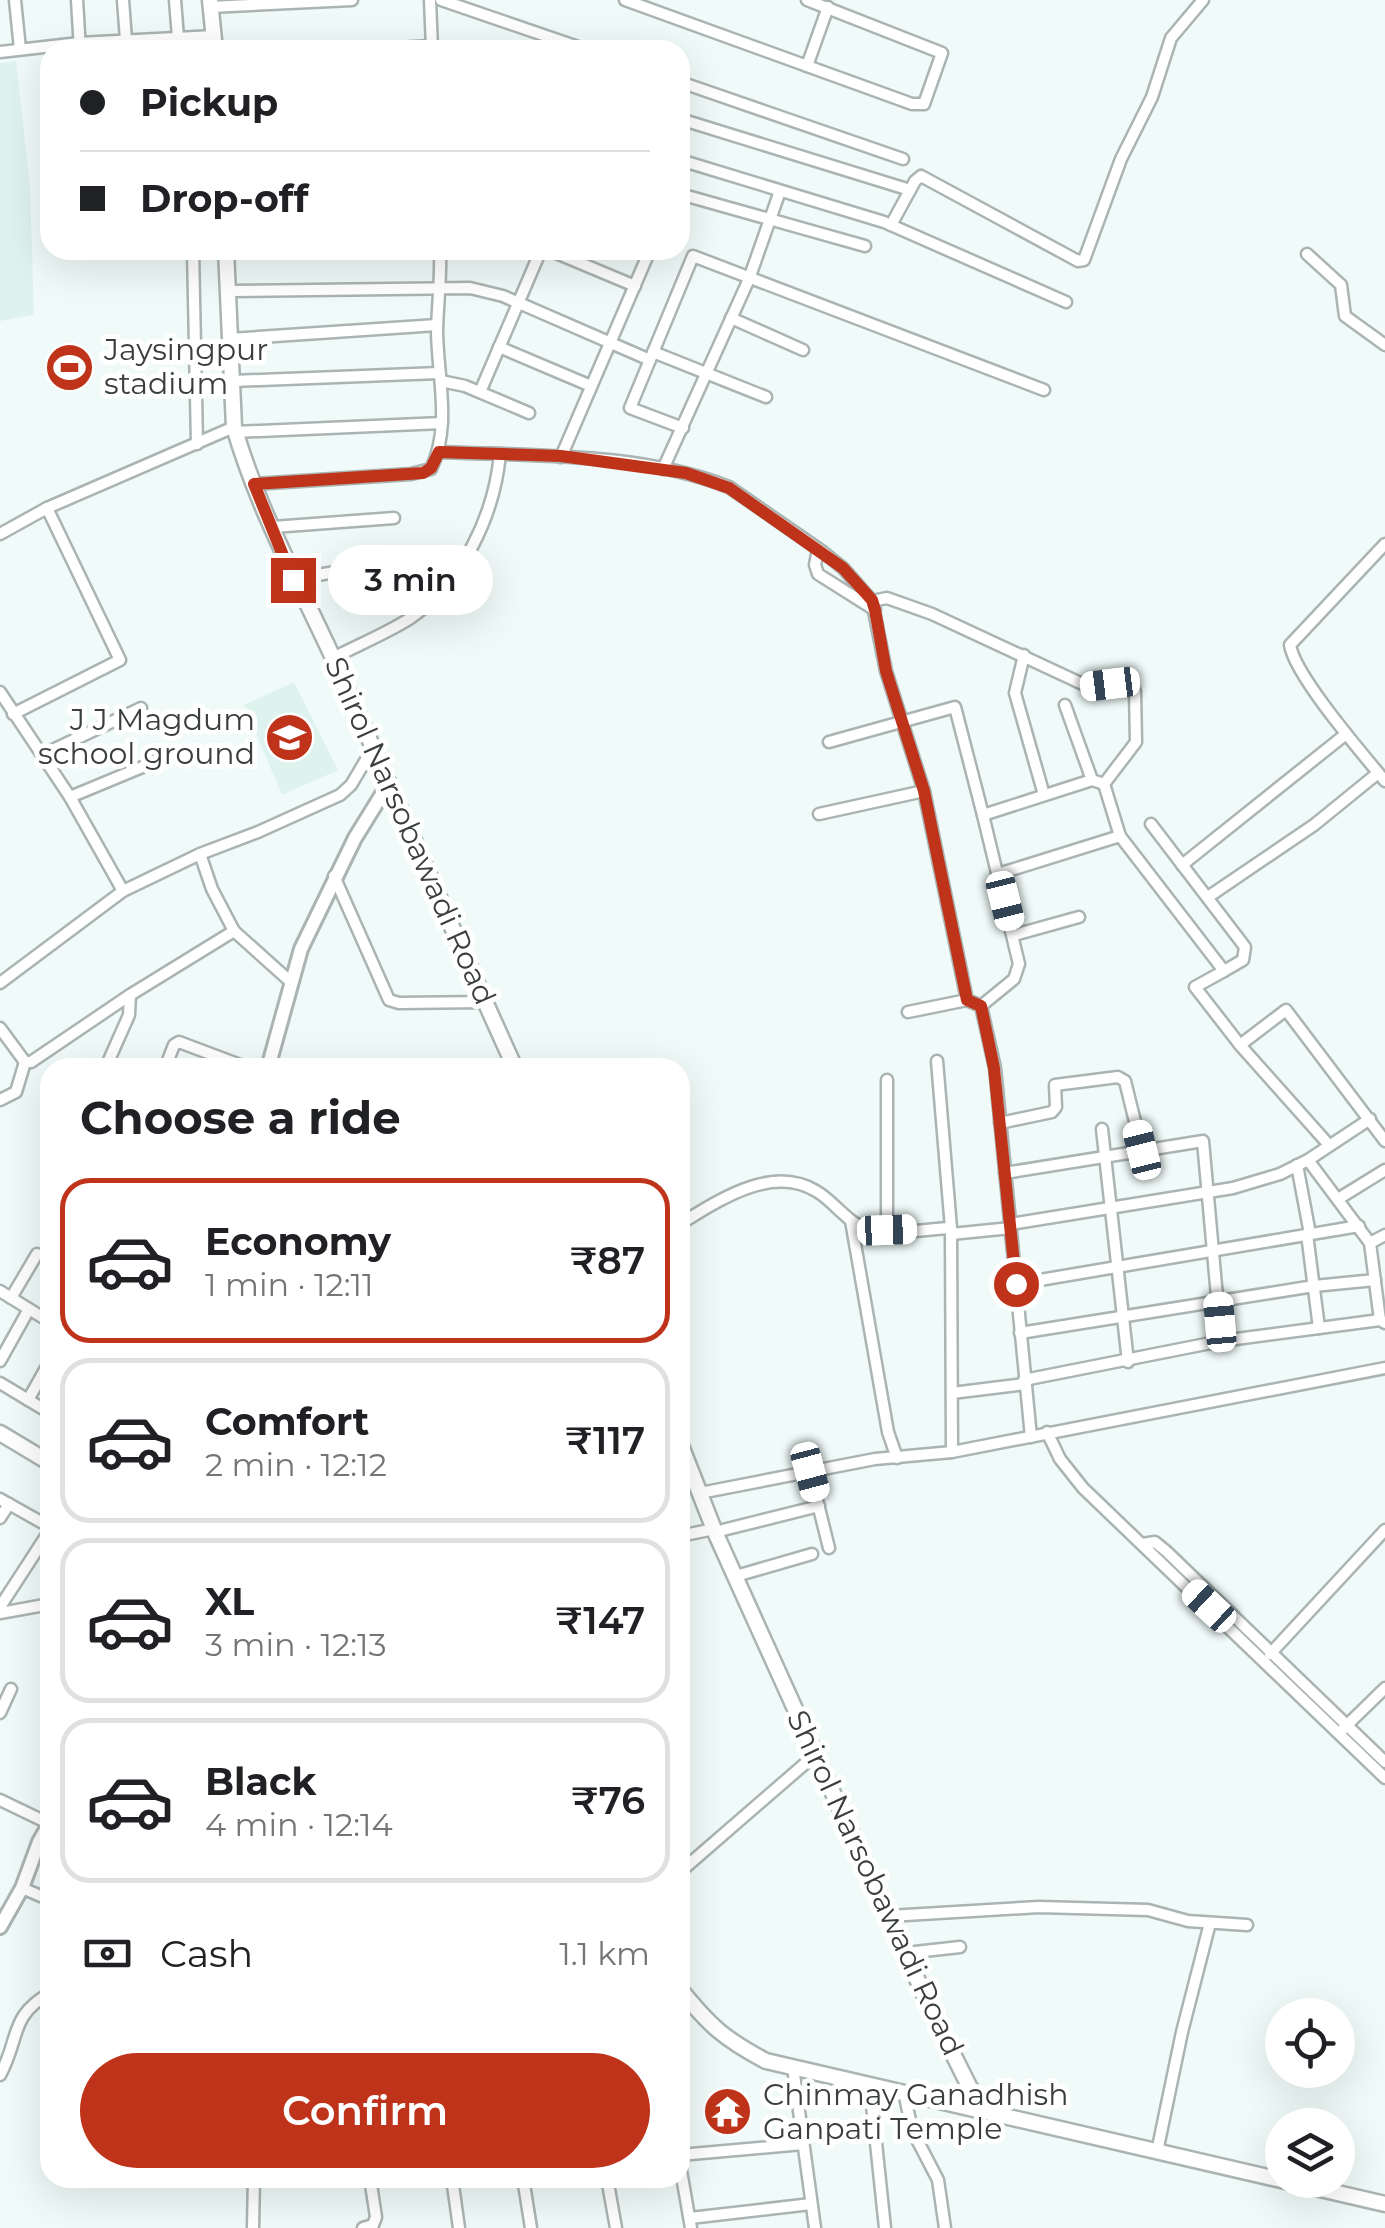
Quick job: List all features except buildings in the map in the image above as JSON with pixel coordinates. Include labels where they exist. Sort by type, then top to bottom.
[{"type":"main road","points":[[210,3],[215,40]]},
{"type":"main road","name":"Shirol Narsobawadi Road","points":[[226,260],[234,430],[293,580],[333,658],[511,1058]]},
{"type":"main road","points":[[0,1433],[40,1456]]},
{"type":"main road","name":"Shirol Narsobawadi Road","points":[[690,1478],[700,1493],[906,1954],[970,2088],[991,2111]]},
{"type":"main road","name":"Shirol Narsobawadi Road","points":[[690,2000],[728,2041],[766,2061],[991,2111]]},
{"type":"main road","points":[[991,2111],[1385,2204]]},
{"type":"street","points":[[15,0],[20,50]]},
{"type":"street","points":[[77,0],[80,40]]},
{"type":"street","points":[[123,0],[129,40]]},
{"type":"street","points":[[175,0],[178,40]]},
{"type":"street","points":[[210,3],[352,0]]},
{"type":"street","points":[[430,0],[432,40]]},
{"type":"street","points":[[441,0],[558,40]]},
{"type":"street","points":[[625,0],[919,106],[924,104],[942,53],[807,0]]},
{"type":"street","points":[[892,225],[910,190],[924,176],[1078,261],[1084,260],[1120,159],[1152,96],[1171,38],[1203,0]]},
{"type":"street","points":[[807,66],[828,8]]},
{"type":"street","points":[[0,52],[40,49]]},
{"type":"street","points":[[690,85],[903,158]]},
{"type":"street","points":[[690,122],[910,190]]},
{"type":"street","points":[[690,163],[892,225],[1066,302]]},
{"type":"street","points":[[664,469],[748,279],[780,191]]},
{"type":"street","points":[[690,197],[865,246]]},
{"type":"street","points":[[1306,254],[1344,289],[1345,316],[1385,345]]},
{"type":"street","points":[[683,428],[630,408],[693,256],[1044,390]]},
{"type":"street","points":[[193,260],[197,444]]},
{"type":"street","points":[[254,484],[423,473],[431,468],[439,452],[442,423],[440,260]]},
{"type":"street","points":[[480,392],[537,260]]},
{"type":"street","points":[[573,260],[635,286]]},
{"type":"street","points":[[561,456],[646,260]]},
{"type":"street","points":[[227,291],[470,288],[503,296],[610,343],[707,372],[766,397]]},
{"type":"street","points":[[731,318],[803,350]]},
{"type":"street","points":[[230,339],[438,325]]},
{"type":"street","points":[[499,347],[591,386]]},
{"type":"street","points":[[233,380],[440,377],[528,412]]},
{"type":"street","points":[[0,534],[47,508],[234,430],[442,423]]},
{"type":"street","points":[[439,452],[561,456],[664,469],[729,488],[843,568],[873,605],[886,671],[924,791],[967,1000]]},
{"type":"street","points":[[333,658],[408,619],[442,590],[467,556],[480,527],[496,482],[500,454]]},
{"type":"street","points":[[13,714],[120,660],[47,508]]},
{"type":"street","points":[[273,526],[394,518]]},
{"type":"street","points":[[1208,896],[1382,777],[1346,734],[1295,660],[1290,645],[1385,544]]},
{"type":"street","points":[[818,549],[818,574],[873,605]]},
{"type":"street","points":[[293,580],[372,566]]},
{"type":"street","points":[[873,605],[887,598],[917,608],[1089,686],[1132,681],[1136,742],[1104,784]]},
{"type":"street","points":[[1024,655],[1015,693],[1044,794]]},
{"type":"street","points":[[0,692],[70,797],[122,891]]},
{"type":"street","points":[[1065,705],[1092,780]]},
{"type":"street","points":[[829,742],[954,707],[1019,954],[1018,972],[981,1006]]},
{"type":"street","points":[[42,755],[141,708]]},
{"type":"street","points":[[1182,865],[1346,734]]},
{"type":"street","points":[[0,983],[122,891],[340,795],[351,785],[373,748]]},
{"type":"street","points":[[70,797],[164,758]]},
{"type":"street","points":[[983,815],[1092,780],[1104,784]]},
{"type":"street","points":[[271,1058],[301,949],[334,876],[389,783]]},
{"type":"street","points":[[1104,784],[1120,836],[1224,971]]},
{"type":"street","points":[[819,814],[924,791]]},
{"type":"street","points":[[1151,824],[1246,951],[1243,960],[1195,987],[1329,1144]]},
{"type":"street","points":[[998,874],[1120,836]]},
{"type":"street","points":[[200,854],[212,889],[234,931],[292,983]]},
{"type":"street","points":[[334,876],[388,1000],[400,1004],[485,1002]]},
{"type":"street","points":[[1014,934],[1080,916]]},
{"type":"street","points":[[25,1062],[32,1062],[234,931]]},
{"type":"street","points":[[110,1058],[129,1015],[130,995]]},
{"type":"street","points":[[908,1012],[967,1000],[981,1006]]},
{"type":"street","points":[[981,1006],[994,1068],[1031,1437]]},
{"type":"street","points":[[1240,1044],[1286,1010],[1385,1141]]},
{"type":"street","points":[[0,1028],[25,1062]]},
{"type":"street","points":[[169,1058],[179,1042],[221,1058]]},
{"type":"street","points":[[936,1060],[951,1231],[952,1452]]},
{"type":"street","points":[[0,1100],[16,1092],[25,1062]]},
{"type":"street","points":[[1000,1123],[1052,1112],[1056,1106],[1055,1085],[1118,1076],[1125,1081],[1142,1150]]},
{"type":"street","points":[[886,1080],[887,1230]]},
{"type":"street","points":[[690,1218],[731,1192],[791,1182],[812,1188],[840,1207],[851,1220],[874,1231],[1011,1226],[1233,1188],[1303,1162],[1370,1118]]},
{"type":"street","points":[[1102,1129],[1128,1362]]},
{"type":"street","points":[[1006,1173],[1203,1141],[1222,1341]]},
{"type":"street","points":[[952,1393],[1382,1315],[1370,1243],[1303,1162]]},
{"type":"street","points":[[1303,1162],[1319,1328]]},
{"type":"street","points":[[1338,1200],[1385,1170]]},
{"type":"street","points":[[851,1220],[888,1432],[896,1458]]},
{"type":"street","points":[[1016,1284],[1359,1226]]},
{"type":"street","points":[[1370,1243],[1385,1235]]},
{"type":"street","points":[[11,1298],[37,1254]]},
{"type":"street","points":[[1020,1333],[1374,1280]]},
{"type":"street","points":[[0,1291],[40,1316]]},
{"type":"street","points":[[0,1361],[29,1309]]},
{"type":"street","points":[[700,1493],[896,1458],[952,1452],[1385,1368]]},
{"type":"street","points":[[28,1400],[40,1379]]},
{"type":"street","points":[[0,1383],[40,1407]]},
{"type":"street","points":[[1047,1432],[1070,1474],[1268,1656],[1385,1778]]},
{"type":"street","points":[[810,1472],[829,1548]]},
{"type":"street","points":[[0,1518],[5,1502],[40,1523]]},
{"type":"street","points":[[690,1534],[819,1506]]},
{"type":"street","points":[[1268,1656],[1385,1530]]},
{"type":"street","points":[[0,1610],[40,1545]]},
{"type":"street","points":[[736,1576],[812,1554]]},
{"type":"street","points":[[0,1610],[40,1605]]},
{"type":"street","points":[[1343,1730],[1385,1688]]},
{"type":"street","points":[[0,1712],[10,1689]]},
{"type":"street","points":[[1343,1730],[1385,1762]]},
{"type":"street","points":[[690,1859],[815,1755]]},
{"type":"street","points":[[0,1800],[40,1819]]},
{"type":"street","points":[[0,1927],[22,1888],[40,1839]]},
{"type":"street","points":[[22,1888],[40,1896]]},
{"type":"street","points":[[890,1916],[1039,1907],[1148,1910],[1188,1921],[1246,1926]]},
{"type":"street","points":[[1157,2152],[1210,1923]]},
{"type":"street","points":[[906,1954],[960,1947]]},
{"type":"street","points":[[0,2075],[23,2014],[40,1999]]},
{"type":"street","points":[[793,2067],[814,2228]]},
{"type":"street","points":[[870,2086],[885,2228]]},
{"type":"street","points":[[904,2092],[912,2130],[938,2180],[945,2228]]},
{"type":"street","points":[[690,2154],[803,2144]]},
{"type":"street","points":[[253,2228],[254,2188]]},
{"type":"street","points":[[363,2228],[373,2225],[376,2217],[372,2188]]},
{"type":"street","points":[[453,2188],[459,2228]]},
{"type":"street","points":[[525,2188],[531,2228]]},
{"type":"street","points":[[609,2188],[616,2228]]},
{"type":"street","points":[[684,2188],[690,2223],[811,2204]]},
{"type":"shaded area","points":[[16,61],[30,186],[34,315],[0,321],[0,63]]},
{"type":"shaded area","name":"J J Magdum school ground","points":[[294,682],[338,770],[282,795],[244,705]]},
{"type":"place","name":"Jaysingpur stadium","points":[[69,367]]},
{"type":"place","name":"J J Magdum school ground","points":[[290,737]]},
{"type":"place","name":"Chinmay Ganadhish Ganpati Temple","points":[[728,2112]]},
{"type":"route","points":[[293,580],[254,484],[423,473],[431,468],[439,452],[561,456],[664,469],[712,480],[843,568],[872,600],[886,671],[924,791],[967,1000],[981,1006],[994,1068],[1016,1284]]}]
